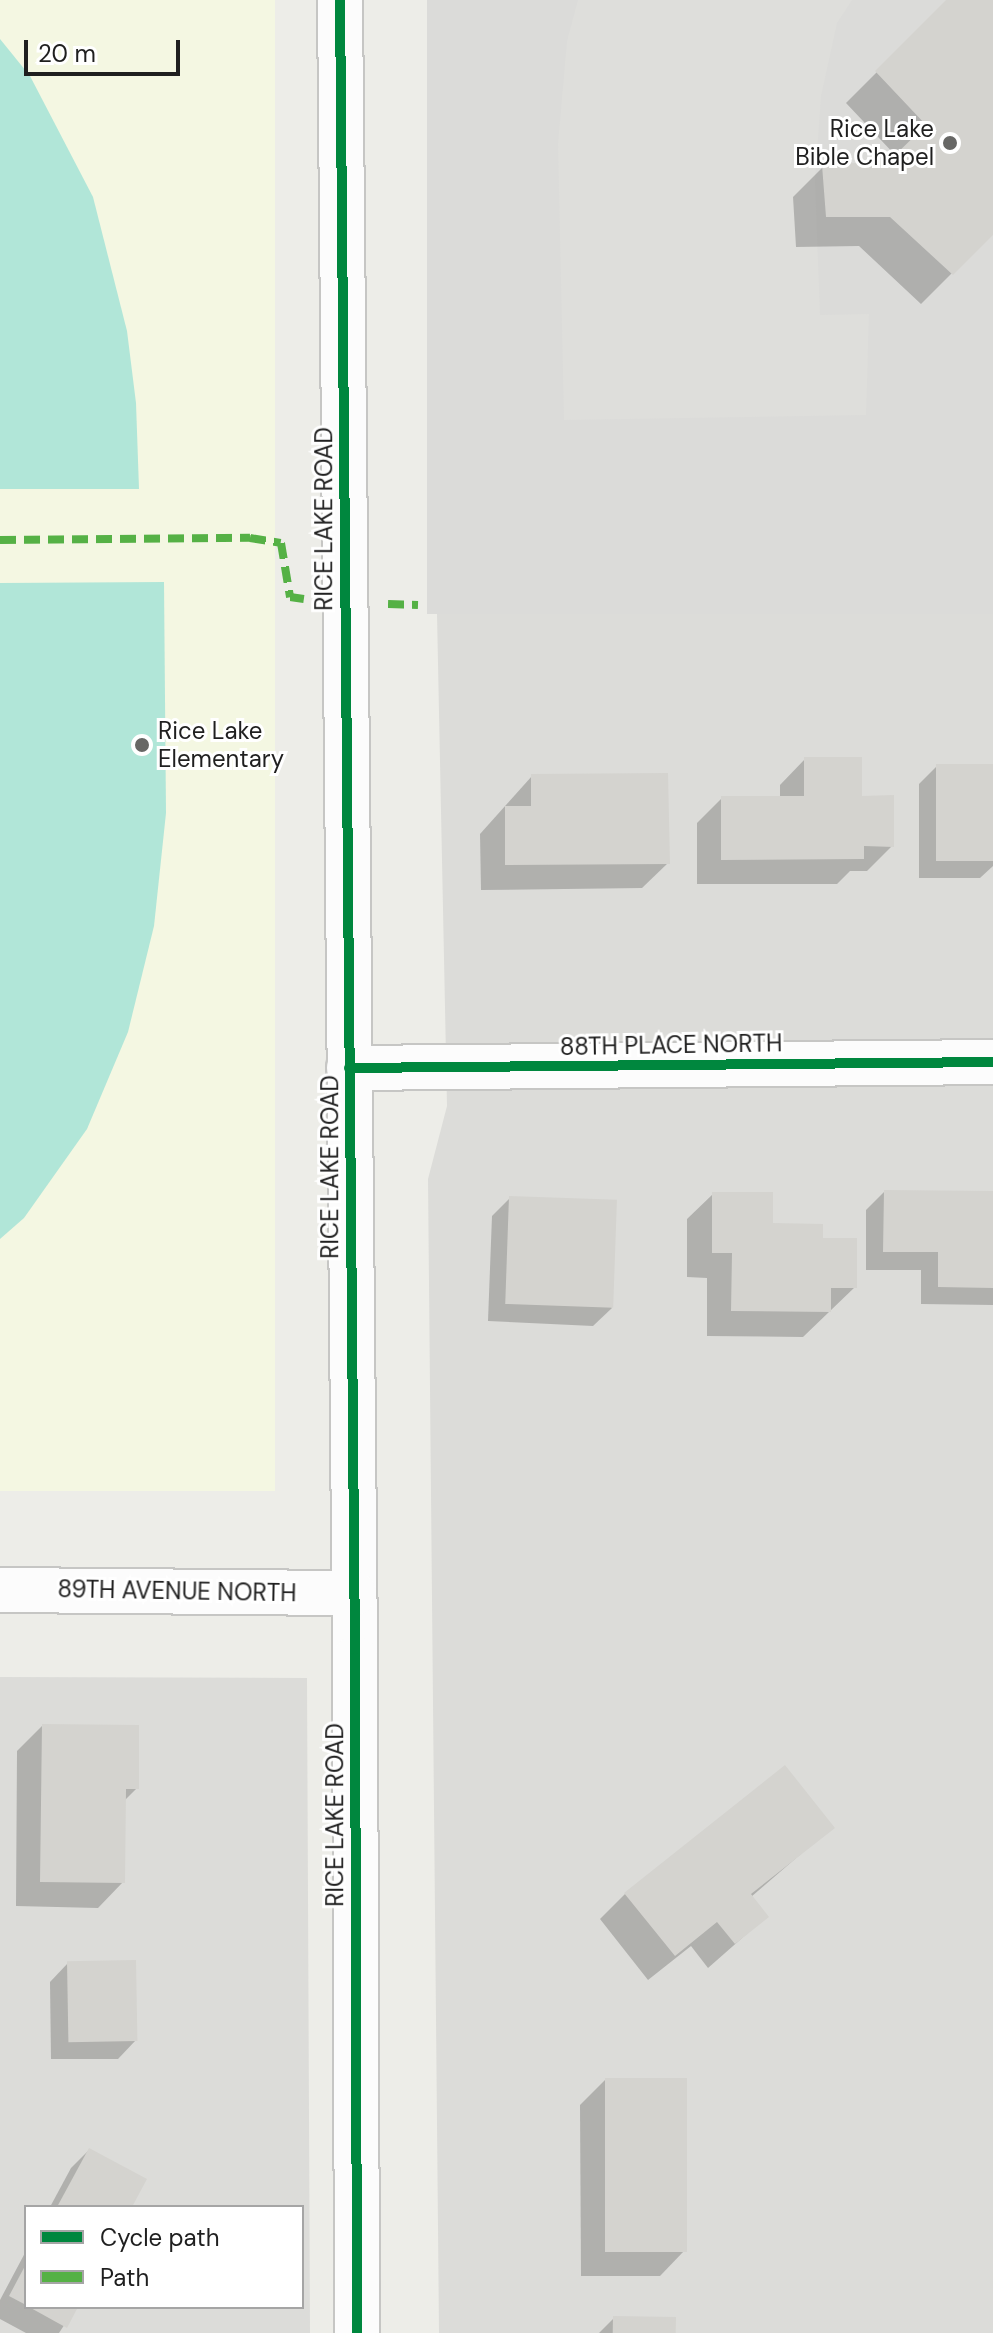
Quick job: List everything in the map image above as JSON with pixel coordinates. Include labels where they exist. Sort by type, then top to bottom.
[{"type":"street","name":"RICE LAKE ROAD","points":[[340,0],[357,2333]]},
{"type":"street","name":"88TH PLACE NORTH","points":[[349,1068],[993,1062]]},
{"type":"street","name":"89TH AVENUE NORTH","points":[[0,1590],[354,1593]]},
{"type":"shaded area","name":"Rice Lake Elementary","points":[[0,0],[275,0],[275,1491],[0,1491]]},
{"type":"shaded area","points":[[427,0],[993,0],[993,614],[427,614]]},
{"type":"shaded area","points":[[578,0],[852,0],[837,23],[821,96],[815,181],[820,315],[869,314],[866,415],[564,420],[558,144],[567,41]]},
{"type":"shaded area","points":[[993,602],[993,2333],[439,2333],[428,1179],[447,1106],[437,614]]},
{"type":"shaded area","points":[[0,1677],[307,1678],[310,2333],[0,2333]]},
{"type":"green space","points":[[0,39],[30,76],[93,197],[127,331],[136,403],[139,489],[0,489]]},
{"type":"green space","points":[[164,582],[166,813],[154,926],[128,1032],[87,1129],[24,1218],[0,1239],[0,583]]},
{"type":"building","name":"Rice Lake Bible Chapel","points":[[946,0],[993,0],[993,235],[953,275],[890,217],[826,217],[822,165],[889,161],[926,125],[875,71]]},
{"type":"building","points":[[804,757],[862,757],[862,796],[894,795],[894,847],[864,846],[864,859],[721,860],[721,796],[804,796]]},
{"type":"building","points":[[936,764],[993,764],[993,861],[936,861]]},
{"type":"building","points":[[668,773],[670,864],[505,865],[505,806],[531,806],[531,774]]},
{"type":"building","points":[[884,1190],[993,1191],[993,1288],[938,1287],[938,1252],[883,1252]]},
{"type":"building","points":[[712,1192],[773,1192],[773,1223],[823,1224],[823,1238],[857,1238],[857,1288],[831,1288],[831,1312],[731,1311],[732,1253],[712,1253]]},
{"type":"building","points":[[509,1196],[617,1200],[613,1308],[505,1304]]},
{"type":"building","points":[[42,1724],[139,1725],[139,1789],[126,1789],[125,1883],[40,1882]]},
{"type":"building","points":[[785,1765],[835,1828],[751,1894],[769,1917],[735,1944],[717,1922],[675,1956],[624,1893]]},
{"type":"building","points":[[136,1960],[137,2041],[68,2042],[67,1961]]},
{"type":"building","points":[[605,2078],[687,2078],[687,2252],[605,2252]]},
{"type":"building","points":[[89,2148],[147,2179],[133,2205],[58,2205]]},
{"type":"building","points":[[24,2268],[24,2304],[9,2296]]},
{"type":"building","points":[[33,2309],[77,2309],[67,2328]]},
{"type":"building","points":[[613,2316],[676,2317],[676,2333],[613,2333]]},
{"type":"marked path","points":[[0,540],[250,538],[281,543],[290,597],[304,599]]},
{"type":"marked path","points":[[388,604],[418,605]]},
{"type":"cycle path","points":[[340,0],[355,1658],[357,2333]]},
{"type":"cycle path","points":[[349,1068],[993,1062]]},
{"type":"place","name":"Rice Lake Bible Chapel","points":[[950,143]]},
{"type":"place","name":"Rice Lake Elementary","points":[[142,745]]}]
